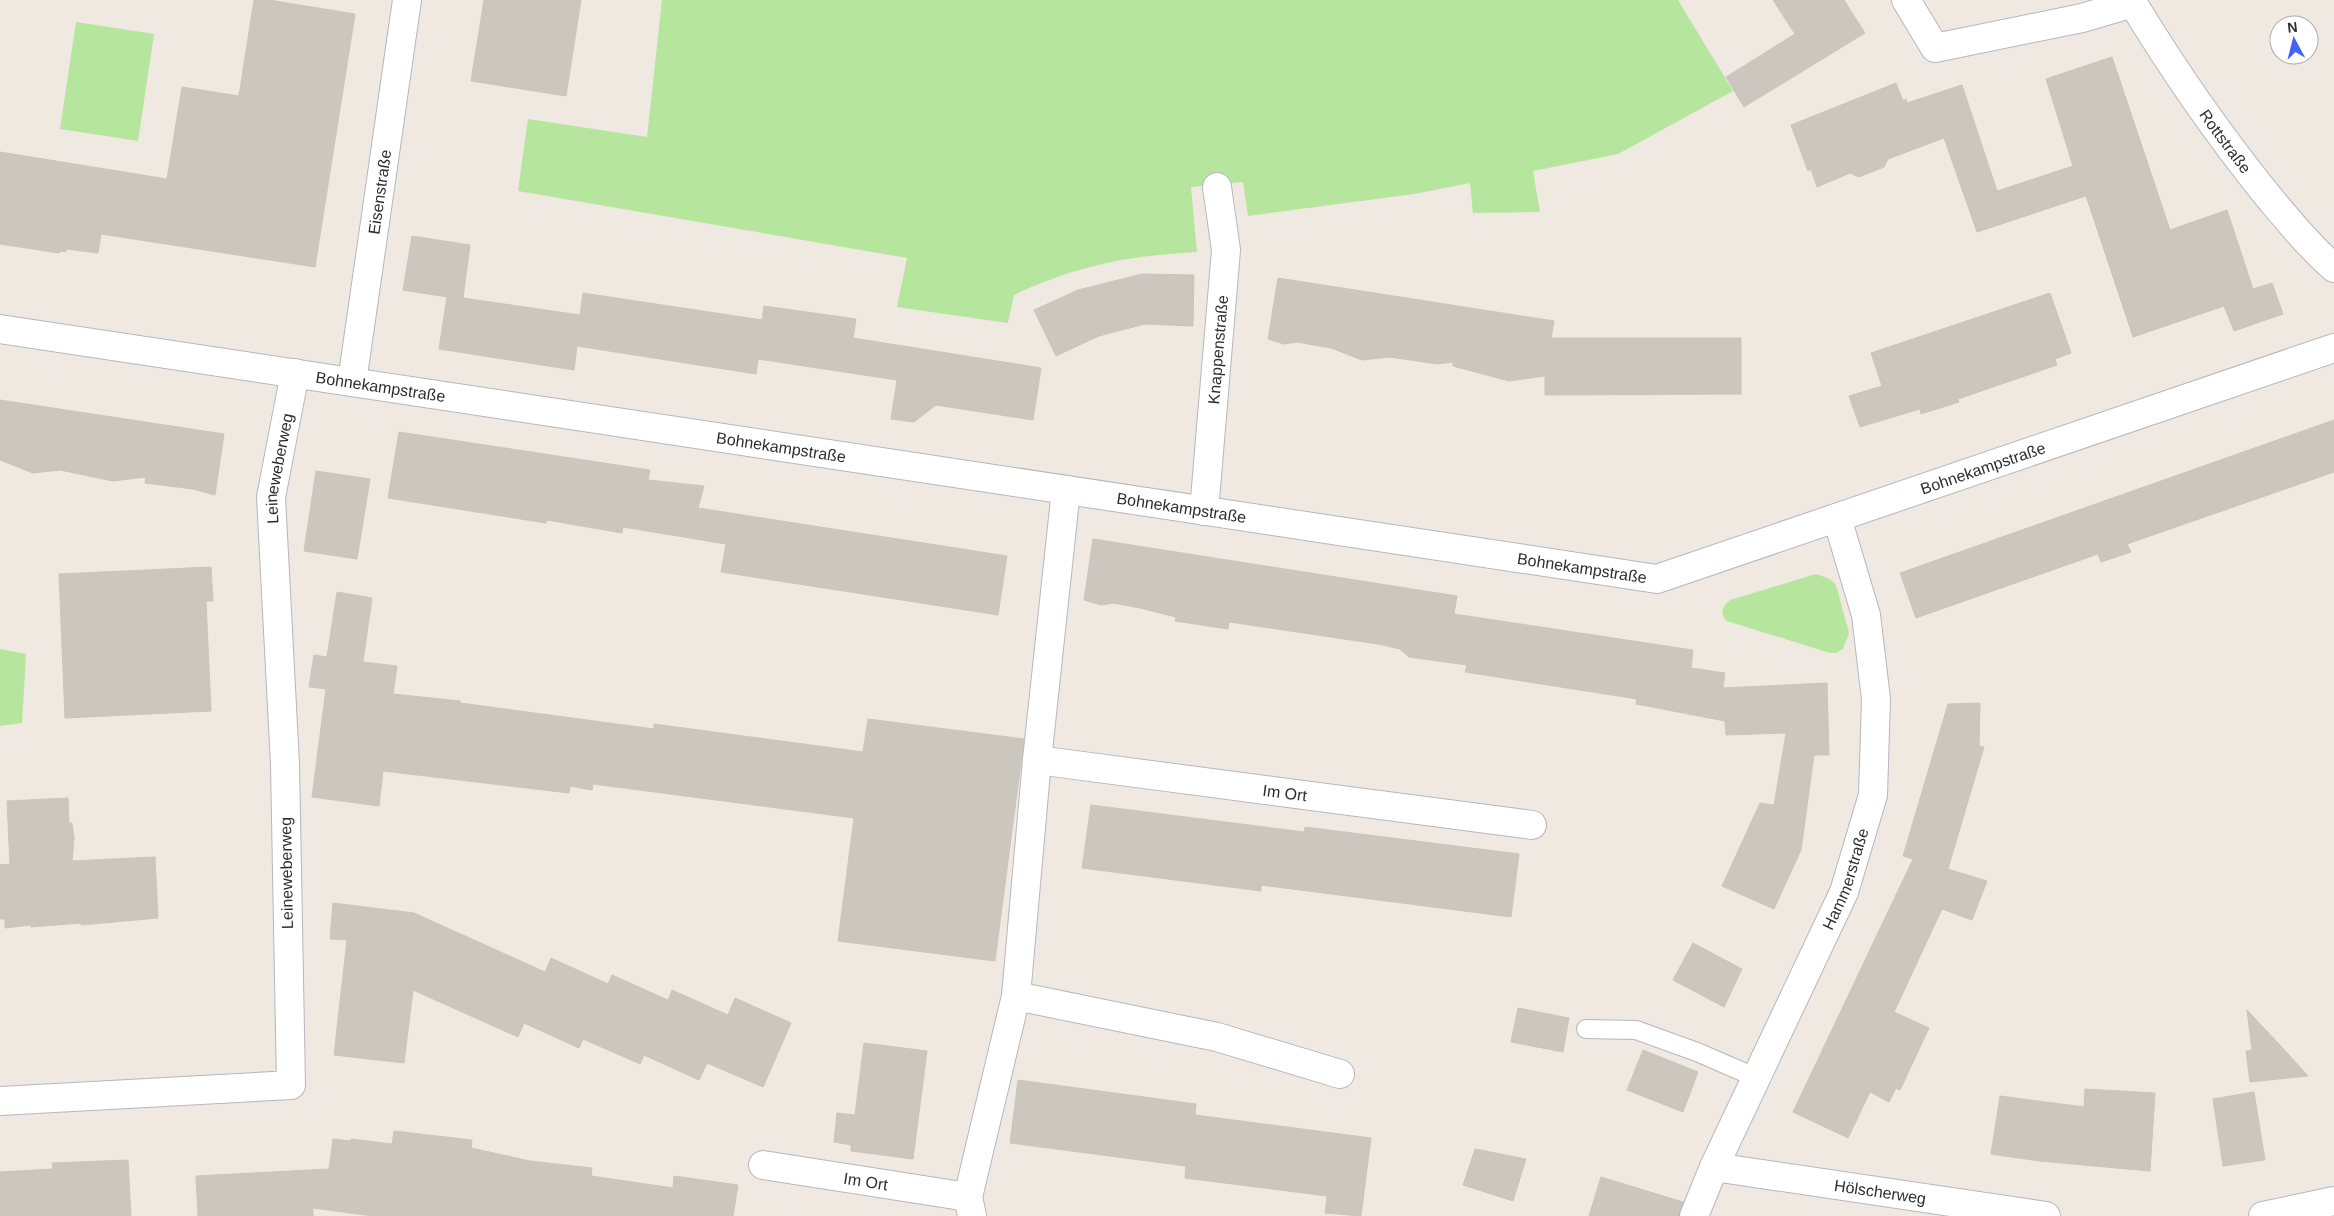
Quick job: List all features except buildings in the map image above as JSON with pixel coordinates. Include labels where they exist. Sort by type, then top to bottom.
[{"type":"street","name":"Eisenstraße","points":[[352,382],[407,0]]},
{"type":"street","name":"Rottstraße","points":[[1906,0],[1935,48],[2082,18],[2132,2],[2154,38],[2237,158],[2287,219],[2334,268]]},
{"type":"street","name":"Knappenstraße","points":[[1204,511],[1226,250],[1217,186]]},
{"type":"street","name":"Bohnekampstraße","points":[[0,329],[1657,580],[2334,348]]},
{"type":"street","name":"Leineweberweg","points":[[0,1101],[291,1085],[285,764],[271,498],[295,373]]},
{"type":"street","name":"Im Ort","points":[[763,1165],[970,1206],[1016,996],[1037,760],[1066,490]]},
{"type":"street","name":"Hammerstraße","points":[[1694,1216],[1714,1167],[1844,892],[1873,795],[1876,699],[1866,615],[1837,518]]},
{"type":"street","name":"Im Ort","points":[[1037,760],[1532,825]]},
{"type":"street","points":[[1016,996],[1217,1037],[1340,1074]]},
{"type":"street","name":"Hölscherweg","points":[[1714,1167],[2046,1216]]},
{"type":"street","points":[[2262,1216],[2334,1201]]},
{"type":"lane","points":[[1586,1028],[1636,1030],[1697,1052],[1757,1078]]},
{"type":"green space","points":[[662,0],[1678,0],[1733,91],[1618,154],[1533,171],[1540,212],[1473,213],[1470,183],[1414,194],[1248,216],[1243,182],[1191,187],[1197,252],[1125,259],[1060,276],[1014,295],[1008,323],[897,307],[907,258],[518,191],[528,119],[647,137]]},
{"type":"green space","points":[[76,22],[154,34],[138,141],[60,129]]},
{"type":"green space","points":[[1816,574],[1830,579],[1836,585],[1849,633],[1843,649],[1836,653],[1830,653],[1727,621],[1722,613],[1723,608],[1730,600]]},
{"type":"green space","points":[[0,649],[26,654],[22,723],[0,726]]}]
